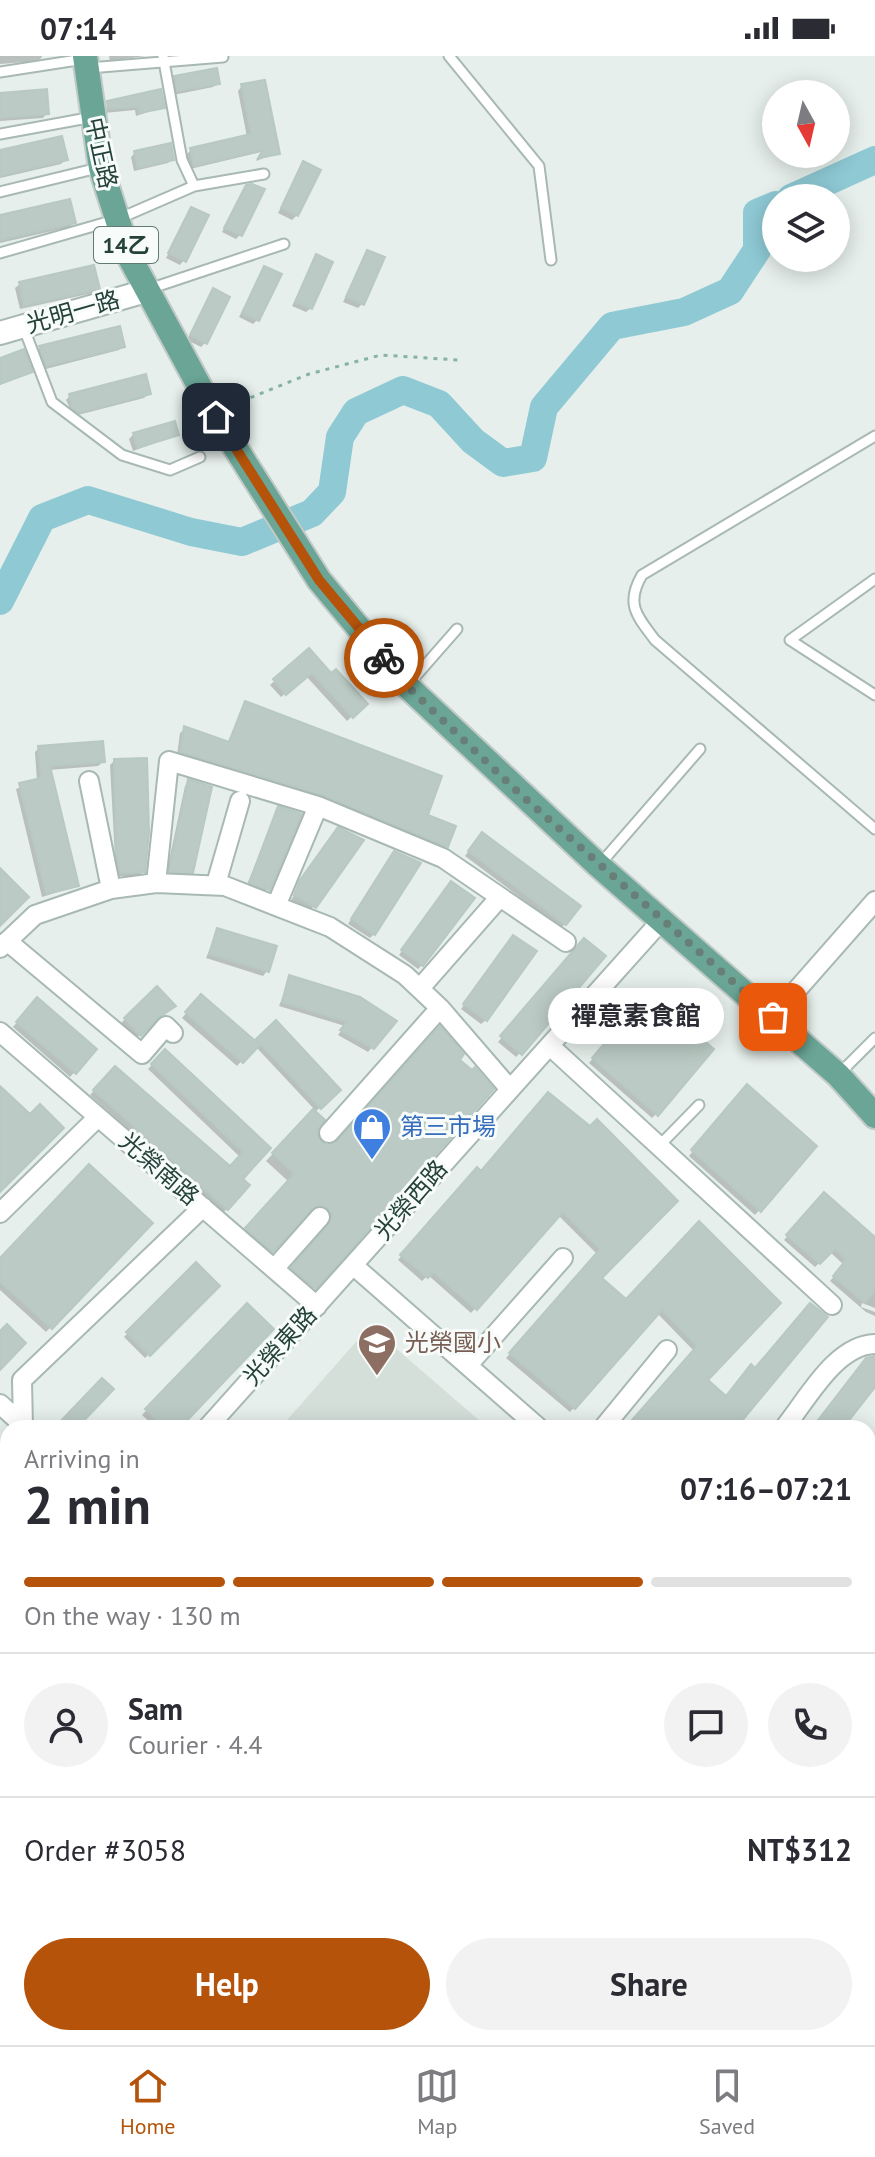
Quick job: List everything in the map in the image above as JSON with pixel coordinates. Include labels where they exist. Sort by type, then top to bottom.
[{"type":"main road","name":"中正路","points":[[85,61],[101,168],[118,219],[146,291],[215,415]]},
{"type":"main road","name":"14乙","points":[[215,415],[319,580],[407,686],[598,865],[838,1075],[875,1116]]},
{"type":"street","name":"光明一路","points":[[0,333],[146,291]]},
{"type":"street","points":[[156,883],[169,761],[318,806],[443,858],[566,942]]},
{"type":"street","points":[[89,781],[111,889]]},
{"type":"street","points":[[216,884],[240,801]]},
{"type":"street","points":[[276,906],[318,806]]},
{"type":"street","points":[[173,1033],[166,1026],[142,1054],[3,945],[35,915],[111,889],[156,883],[216,884],[330,927],[421,987],[509,1088]]},
{"type":"street","points":[[421,987],[500,897]]},
{"type":"street","points":[[773,1017],[875,901]]},
{"type":"street","name":"光榮西路","points":[[354,1266],[509,1088],[661,921]]},
{"type":"street","points":[[329,1133],[440,1008]]},
{"type":"street","name":"光榮南路","points":[[1,1036],[317,1306]]},
{"type":"street","points":[[550,1046],[832,1305]]},
{"type":"street","points":[[0,1213],[98,1117]]},
{"type":"street","points":[[23,1420],[22,1380],[203,1207]]},
{"type":"street","points":[[274,1269],[320,1217]]},
{"type":"street","points":[[469,1364],[563,1258]]},
{"type":"street","points":[[354,1266],[530,1420]]},
{"type":"street","name":"光榮東路","points":[[214,1420],[354,1266]]},
{"type":"street","points":[[791,1420],[846,1352],[861,1344],[875,1344]]},
{"type":"street","points":[[610,1420],[667,1350]]},
{"type":"street","points":[[0,1404],[17,1420]]},
{"type":"lane","points":[[449,56],[539,166],[551,260]]},
{"type":"lane","points":[[0,72],[85,61],[223,57]]},
{"type":"lane","points":[[163,59],[182,160],[194,186]]},
{"type":"lane","points":[[0,134],[93,117]]},
{"type":"lane","points":[[0,192],[101,168]]},
{"type":"lane","points":[[0,253],[118,219],[194,186],[264,174]]},
{"type":"lane","points":[[146,291],[284,244]]},
{"type":"lane","points":[[23,326],[52,402],[122,455],[170,470],[200,457]]},
{"type":"lane","points":[[875,437],[642,575],[633,591],[636,615],[655,640],[875,829]]},
{"type":"lane","points":[[875,579],[790,640],[875,695]]},
{"type":"lane","points":[[407,686],[457,629]]},
{"type":"lane","points":[[598,865],[700,749]]},
{"type":"lane","points":[[838,1075],[875,1038]]},
{"type":"lane","points":[[659,1146],[699,1105]]},
{"type":"path","points":[[215,415],[309,374],[381,355],[458,360]]},
{"type":"shaded area","name":"光榮國小","points":[[370,1326],[479,1420],[287,1420]]},
{"type":"building","points":[[217,68],[220,84],[177,91],[174,76]]},
{"type":"building","points":[[265,80],[280,154],[258,158],[263,150],[194,166],[190,148],[251,134],[241,84]]},
{"type":"building","points":[[47,89],[49,114],[0,118],[0,93]]},
{"type":"building","points":[[161,89],[165,108],[139,113],[138,107],[108,109],[107,101]]},
{"type":"building","points":[[62,136],[68,160],[0,176],[0,150]]},
{"type":"building","points":[[171,143],[174,160],[138,168],[134,151]]},
{"type":"building","points":[[303,161],[321,170],[298,216],[281,208]]},
{"type":"building","points":[[246,185],[265,189],[242,236],[224,228]]},
{"type":"building","points":[[70,199],[76,223],[0,240],[0,215]]},
{"type":"building","points":[[191,207],[209,215],[186,262],[168,253]]},
{"type":"building","points":[[367,250],[385,257],[364,305],[346,297]]},
{"type":"building","points":[[316,254],[333,262],[312,309],[295,302]]},
{"type":"building","points":[[94,265],[100,289],[24,306],[19,282]]},
{"type":"building","points":[[264,266],[282,274],[259,321],[242,313]]},
{"type":"building","points":[[213,288],[230,297],[207,344],[190,335]]},
{"type":"building","points":[[120,326],[125,347],[46,366],[39,346]]},
{"type":"building","points":[[24,349],[33,372],[0,384],[0,358]]},
{"type":"building","points":[[146,374],[151,394],[79,413],[72,408],[69,394]]},
{"type":"building","points":[[175,421],[179,435],[137,448],[133,433]]},
{"type":"building","points":[[309,648],[331,673],[336,669],[368,704],[353,718],[312,673],[286,695],[273,679]]},
{"type":"building","points":[[245,701],[442,776],[428,815],[456,826],[448,847],[322,795],[180,752],[184,726],[229,742]]},
{"type":"building","points":[[103,741],[105,762],[50,766],[79,886],[46,894],[19,783],[41,778],[38,746]]},
{"type":"building","points":[[147,758],[149,832],[145,872],[120,873],[116,853],[114,759]]},
{"type":"building","points":[[188,779],[212,787],[193,873],[169,872]]},
{"type":"building","points":[[278,806],[302,814],[270,890],[249,883]]},
{"type":"building","points":[[338,827],[364,840],[316,908],[294,895],[300,880]]},
{"type":"building","points":[[482,832],[581,906],[566,925],[468,851]]},
{"type":"building","points":[[394,851],[421,863],[375,935],[351,919]]},
{"type":"building","points":[[0,868],[29,897],[0,926]]},
{"type":"building","points":[[451,881],[475,898],[423,966],[401,950]]},
{"type":"building","points":[[217,928],[277,946],[269,972],[209,954]]},
{"type":"building","points":[[513,935],[537,951],[487,1021],[463,1004]]},
{"type":"building","points":[[584,938],[606,956],[522,1055],[500,1036]]},
{"type":"building","points":[[289,975],[360,997],[397,1021],[374,1049],[340,1030],[347,1022],[282,1002]]},
{"type":"building","points":[[157,986],[176,1006],[158,1018],[141,1036],[124,1018]]},
{"type":"building","points":[[648,992],[714,1049],[658,1116],[592,1058]]},
{"type":"building","points":[[201,994],[260,1045],[243,1063],[185,1012]]},
{"type":"building","points":[[37,997],[97,1049],[76,1074],[16,1022]]},
{"type":"building","points":[[276,1020],[341,1090],[321,1109],[256,1039]]},
{"type":"building","name":"第三市場","points":[[440,1026],[464,1054],[460,1060],[472,1070],[475,1067],[494,1089],[316,1289],[291,1268],[329,1224],[332,1214],[327,1208],[312,1209],[273,1252],[245,1228],[294,1174],[272,1153],[313,1109],[325,1120],[317,1131],[321,1141],[327,1145],[337,1141]]},
{"type":"building","points":[[165,1049],[271,1148],[243,1179],[250,1185],[228,1210],[93,1090],[115,1066],[230,1166],[243,1152],[151,1064]]},
{"type":"building","points":[[747,1084],[817,1146],[761,1212],[691,1150]]},
{"type":"building","points":[[0,1086],[30,1114],[40,1104],[64,1128],[0,1192]]},
{"type":"building","points":[[548,1092],[590,1126],[597,1119],[678,1201],[602,1278],[626,1299],[699,1221],[781,1303],[708,1380],[726,1396],[751,1364],[755,1368],[810,1303],[828,1317],[743,1420],[632,1420],[697,1346],[662,1310],[575,1409],[509,1353],[600,1249],[563,1212],[477,1310],[433,1272],[428,1278],[400,1255],[477,1167],[481,1171]]},
{"type":"building","points":[[89,1164],[153,1223],[52,1329],[0,1282],[0,1258]]},
{"type":"building","points":[[824,1192],[875,1237],[875,1291],[865,1303],[833,1276],[846,1260],[835,1249],[820,1264],[786,1235]]},
{"type":"building","points":[[196,1262],[220,1286],[150,1356],[126,1332]]},
{"type":"building","points":[[247,1303],[274,1329],[188,1420],[157,1420],[145,1409]]},
{"type":"building","points":[[7,1324],[26,1343],[0,1370],[0,1331]]},
{"type":"building","points":[[875,1356],[875,1387],[849,1420],[818,1420],[866,1358]]},
{"type":"building","points":[[102,1378],[114,1389],[85,1420],[62,1420]]},
{"type":"waterway","points":[[822,184],[875,160]]},
{"type":"waterway","points":[[0,601],[42,518],[88,500],[191,532],[242,542],[312,513],[332,492],[340,437],[356,412],[403,390],[439,404],[473,441],[503,463],[533,458],[544,407],[612,326],[684,312],[730,291],[757,250],[757,213],[762,211]]},
{"type":"way so far","points":[[384,658],[407,686],[520,794],[773,1017]]},
{"type":"place","name":"禪意素食館","points":[[773,1017]]},
{"type":"place","name":"第三市場","points":[[372,1161]]},
{"type":"place","name":"光榮國小","points":[[377,1377]]},
{"type":"route","points":[[216,417],[319,580],[384,658]]}]
